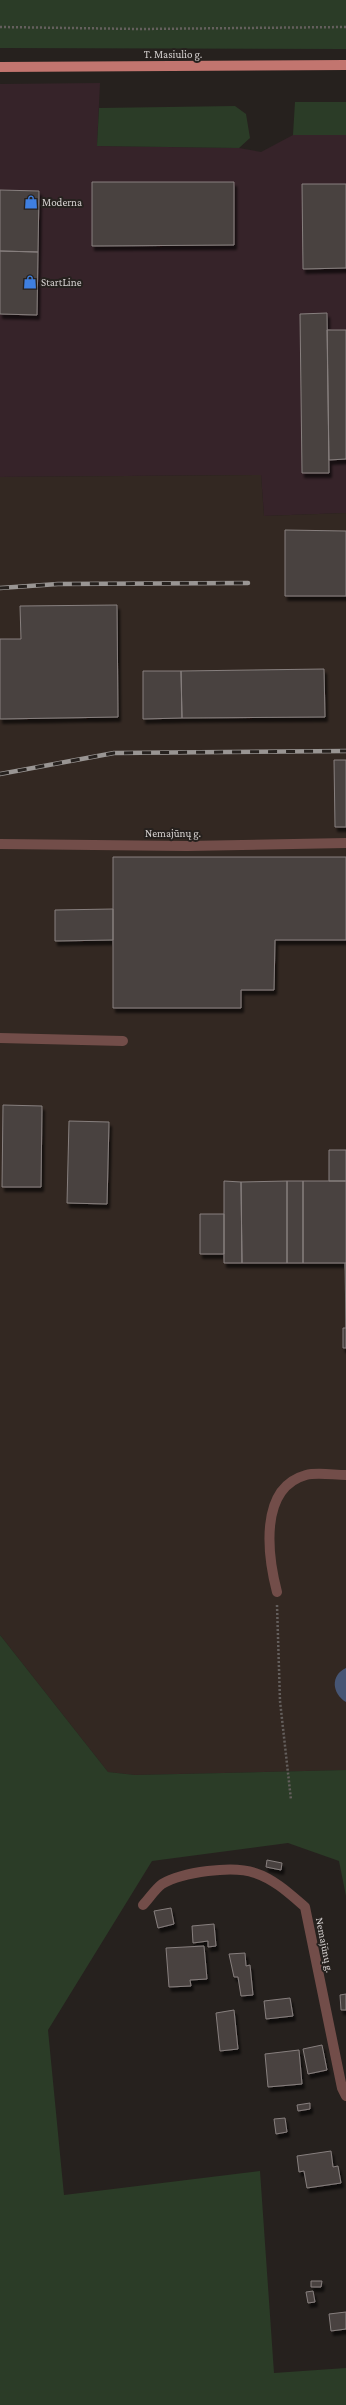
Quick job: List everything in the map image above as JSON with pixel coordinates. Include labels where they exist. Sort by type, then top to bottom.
[{"type":"main road","name":"T. Masiulio g.","points":[[0,67],[346,65]]},
{"type":"street","name":"Nemajūnų g.","points":[[0,844],[187,846],[346,843]]},
{"type":"street","points":[[0,1038],[123,1041]]},
{"type":"street","points":[[277,1592],[269,1561],[270,1524],[274,1507],[286,1486],[306,1475],[346,1475]]},
{"type":"street","name":"Nemajūnų g.","points":[[143,1905],[162,1884],[195,1873],[227,1869],[254,1872],[282,1887],[305,1907],[339,2073],[346,2096]]},
{"type":"path","points":[[0,27],[140,29],[346,27]]},
{"type":"path","points":[[277,1592],[280,1701],[291,1800]]},
{"type":"shaded area","points":[[100,83],[97,146],[239,148],[261,152],[293,135],[346,135],[346,513],[264,516],[261,475],[0,477],[0,84]]},
{"type":"shaded area","points":[[261,475],[264,516],[346,513],[346,1770],[135,1775],[108,1772],[0,1635],[0,477]]},
{"type":"green space","points":[[0,0],[346,0],[346,49],[0,48]]},
{"type":"green space","points":[[295,102],[346,102],[346,135],[293,135]]},
{"type":"green space","points":[[235,106],[246,114],[250,138],[239,148],[97,146],[99,108]]},
{"type":"green space","points":[[0,1635],[108,1772],[135,1775],[346,1770],[346,1896],[339,1861],[288,1843],[152,1861],[48,2030],[64,2195],[260,2171],[274,2373],[346,2368],[346,2405],[0,2405]]},
{"type":"water","points":[[346,1668],[346,1702],[341,1699],[336,1690],[335,1680],[337,1675]]},
{"type":"building","points":[[92,182],[234,182],[234,245],[92,246]]},
{"type":"building","points":[[302,184],[346,184],[346,268],[303,269]]},
{"type":"building","points":[[0,190],[39,191],[38,252],[0,251]]},
{"type":"building","points":[[0,251],[38,252],[37,315],[0,314]]},
{"type":"building","points":[[327,313],[329,473],[302,473],[300,314]]},
{"type":"building","points":[[327,330],[346,330],[346,459],[329,460]]},
{"type":"building","points":[[285,530],[346,531],[346,596],[285,596]]},
{"type":"building","points":[[117,605],[118,717],[0,719],[0,639],[21,639],[20,606]]},
{"type":"building","points":[[324,669],[325,717],[182,718],[181,671]]},
{"type":"building","points":[[143,671],[181,671],[182,718],[143,719]]},
{"type":"building","points":[[334,760],[346,760],[346,827],[335,827]]},
{"type":"building","points":[[113,857],[346,857],[346,940],[275,940],[274,990],[241,990],[241,1008],[113,1008]]},
{"type":"building","points":[[113,909],[113,940],[55,941],[55,910]]},
{"type":"building","points":[[3,1105],[42,1106],[41,1187],[2,1187]]},
{"type":"building","points":[[69,1121],[109,1122],[107,1204],[67,1203]]},
{"type":"building","points":[[329,1150],[346,1150],[346,1181],[329,1181]]},
{"type":"building","points":[[224,1181],[241,1182],[242,1263],[224,1263]]},
{"type":"building","points":[[287,1181],[287,1263],[242,1263],[241,1182]]},
{"type":"building","points":[[287,1181],[303,1181],[303,1263],[287,1263]]},
{"type":"building","points":[[303,1181],[346,1181],[346,1263],[303,1263]]},
{"type":"building","points":[[200,1214],[224,1214],[224,1254],[200,1254]]},
{"type":"building","points":[[345,1263],[346,1263],[346,1328]]},
{"type":"building","points":[[343,1328],[346,1328],[346,1348],[343,1348]]},
{"type":"building","points":[[267,1860],[282,1863],[281,1870],[266,1867]]},
{"type":"building","points":[[171,1908],[174,1924],[158,1928],[154,1911]]},
{"type":"building","points":[[214,1924],[216,1946],[208,1947],[208,1941],[193,1943],[192,1926]]},
{"type":"building","points":[[204,1946],[207,1979],[190,1980],[191,1986],[169,1987],[166,1948]]},
{"type":"building","points":[[245,1953],[246,1966],[250,1965],[253,1995],[241,1996],[238,1977],[234,1977],[229,1954]]},
{"type":"building","points":[[346,1994],[346,2010],[341,2010],[340,1995]]},
{"type":"building","points":[[290,1998],[293,2016],[266,2019],[264,2001]]},
{"type":"building","points":[[234,2010],[238,2049],[220,2051],[216,2013]]},
{"type":"building","points":[[322,2045],[327,2070],[308,2074],[303,2049]]},
{"type":"building","points":[[299,2050],[302,2084],[268,2087],[265,2054]]},
{"type":"building","points":[[310,2103],[310,2109],[298,2111],[297,2105]]},
{"type":"building","points":[[285,2118],[287,2132],[276,2134],[274,2119]]},
{"type":"building","points":[[331,2151],[333,2167],[338,2166],[341,2183],[307,2188],[304,2171],[299,2172],[297,2156]]},
{"type":"building","points":[[311,2281],[322,2281],[321,2287],[311,2287]]},
{"type":"building","points":[[313,2291],[315,2302],[308,2303],[306,2292]]},
{"type":"building","points":[[346,2312],[346,2329],[331,2331],[329,2314]]},
{"type":"railway","points":[[0,588],[58,584],[248,583]]},
{"type":"railway","points":[[0,774],[114,753],[346,751]]},
{"type":"place","name":"Moderna","points":[[31,202]]},
{"type":"place","name":"StartLine","points":[[30,282]]}]
